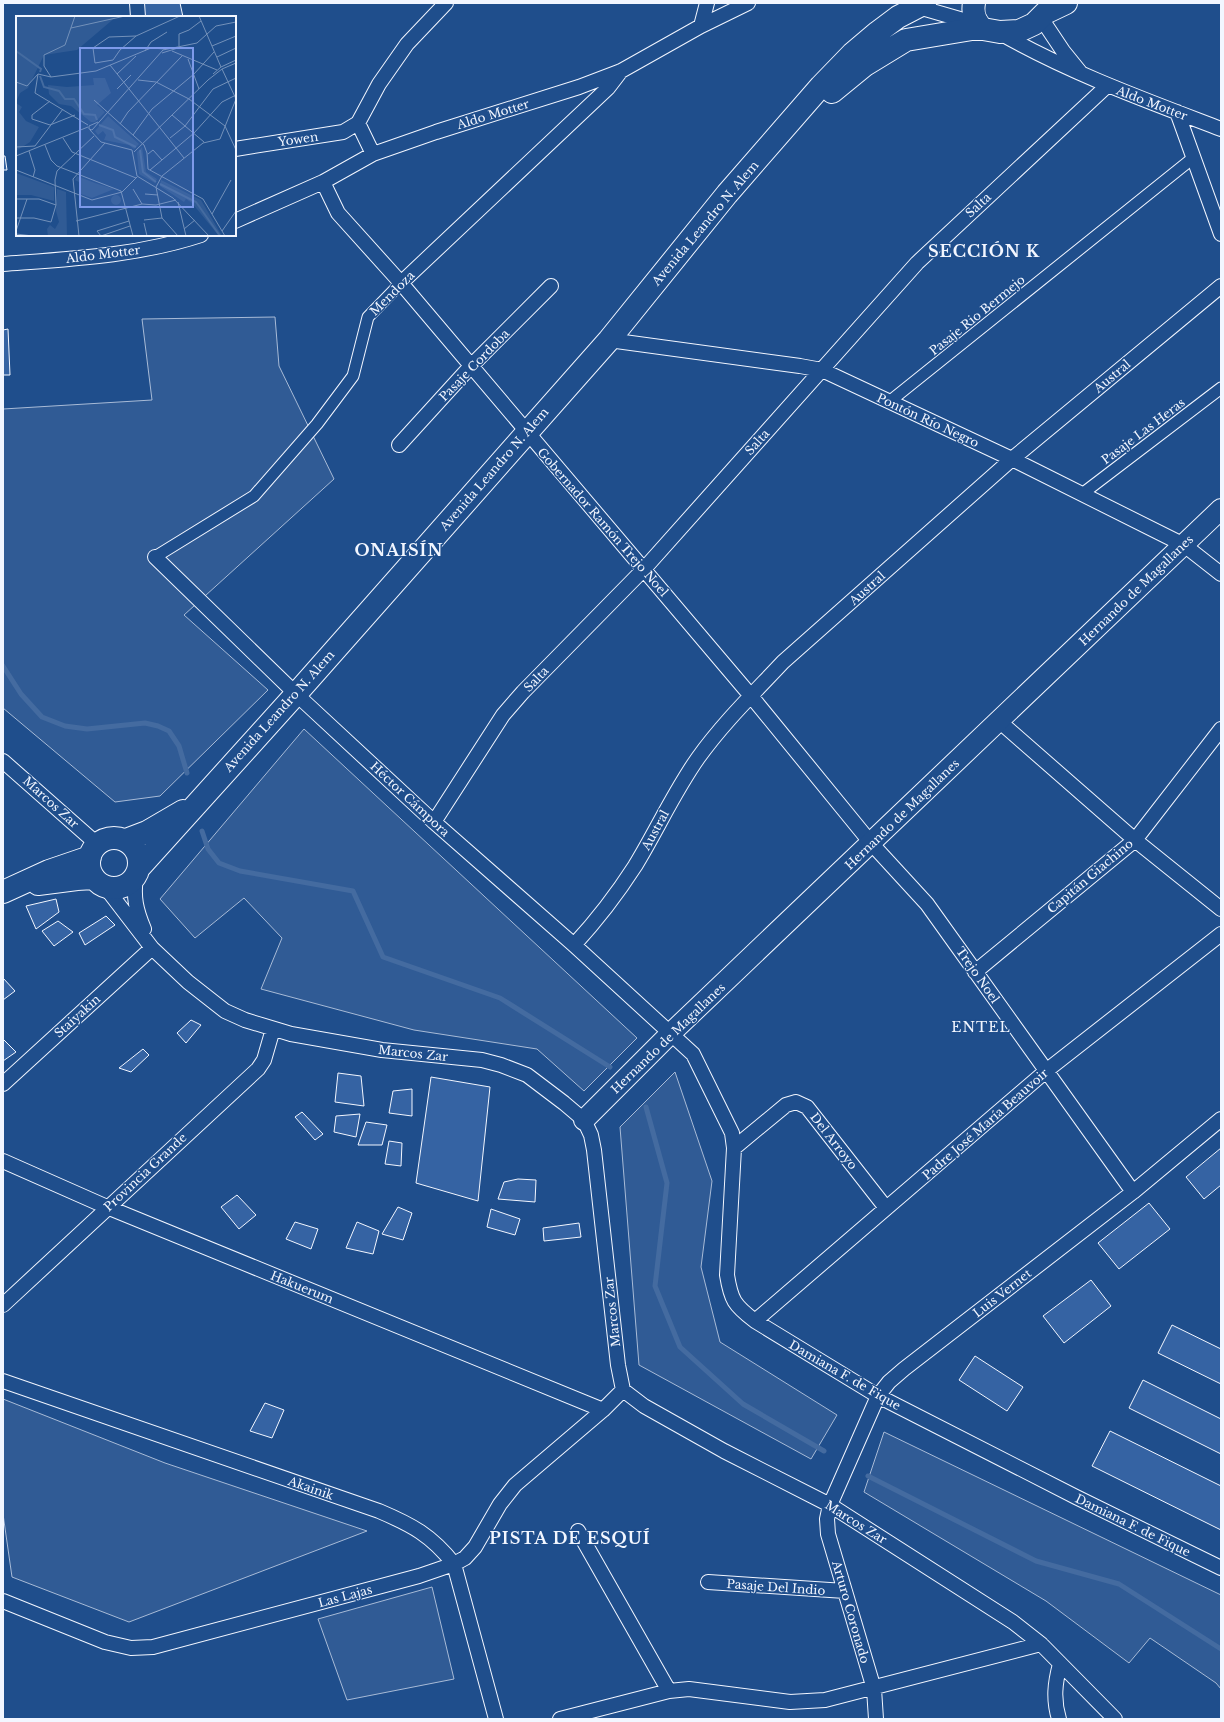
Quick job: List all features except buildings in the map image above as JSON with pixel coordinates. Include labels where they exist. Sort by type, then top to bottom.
[{"type":"highway","name":"Avenida Leandro N. Alem","points":[[765,151],[865,65],[906,40],[983,22],[1010,32],[1027,28],[1043,11],[1066,3]]},
{"type":"highway","name":"Avenida Leandro N. Alem","points":[[6,891],[60,881],[100,883],[120,888],[132,882],[138,872],[200,799],[296,694],[526,432],[609,340],[727,194],[821,86],[852,54],[915,4]]},
{"type":"highway","name":"Avenida Leandro N. Alem","points":[[6,891],[94,851],[111,838],[126,840],[147,832],[200,799]]},
{"type":"highway","points":[[126,840],[137,852],[140,860],[138,872]]},
{"type":"highway","points":[[94,851],[89,864],[100,883]]},
{"type":"main road","name":"Hernando de Magallanes","points":[[584,1120],[671,1034],[1221,509]]},
{"type":"street","points":[[136,3],[138,16]]},
{"type":"street","points":[[373,154],[358,123],[378,84],[407,44],[446,3]]},
{"type":"street","points":[[701,26],[707,3]]},
{"type":"street","name":"Aldo Motter","points":[[236,221],[323,182],[373,154],[436,132],[579,87],[621,71],[701,26],[748,3]]},
{"type":"street","name":"Aldo Motter","points":[[915,4],[983,22],[1029,49],[1107,86],[1221,129]]},
{"type":"street","name":"Aldo Motter","points":[[1043,11],[1063,51],[1083,75]]},
{"type":"street","name":"Mendoza","points":[[155,557],[254,496],[317,424],[354,376],[368,317],[401,283],[608,88],[621,71]]},
{"type":"street","name":"Salta","points":[[434,822],[503,715],[523,692],[644,569],[917,263],[1107,86]]},
{"type":"street","points":[[1177,112],[1221,234]]},
{"type":"street","name":"Yowen","points":[[236,149],[343,132],[358,123]]},
{"type":"street","name":"Pasaje Rio Bermejo","points":[[889,402],[1193,158]]},
{"type":"street","name":"Gobernador Ramón Trejo Noel","points":[[323,182],[338,214],[401,283],[526,432],[644,569],[872,843]]},
{"type":"street","name":"Aldo Motter","points":[[3,264],[116,255],[175,244],[197,236]]},
{"type":"street","name":"Pasaje Cordoba","points":[[399,445],[471,366],[551,286]]},
{"type":"street","name":"Austral","points":[[574,945],[604,911],[635,865],[680,786],[698,758],[751,696],[783,662],[1012,459],[1221,286]]},
{"type":"street","name":"Pontón Río Negro","points":[[609,340],[822,370],[1012,459],[1184,545],[1221,574]]},
{"type":"street","name":"Pasaje Las Heras","points":[[1082,494],[1221,388]]},
{"type":"street","name":"Héctor Cámpora","points":[[155,557],[296,694],[434,822],[574,945],[671,1034]]},
{"type":"street","points":[[999,721],[1135,840],[1221,909]]},
{"type":"street","name":"Capitán Giachino","points":[[975,972],[1135,840],[1221,730]]},
{"type":"street","name":"Marcos Zar","points":[[3,761],[94,851]]},
{"type":"street","name":"Trejo Noel","points":[[872,843],[927,904],[1133,1192]]},
{"type":"street","name":"Marcos Zar","points":[[138,872],[134,893],[137,913],[152,948]]},
{"type":"street","name":"Marcos Zar","points":[[100,883],[152,948],[188,982],[225,1011],[273,1030],[382,1050],[482,1060],[501,1065],[527,1075],[564,1103],[584,1120],[591,1135],[594,1150],[618,1365],[623,1390],[644,1406],[724,1451],[830,1505],[1013,1622],[1040,1644],[1115,1719]]},
{"type":"street","name":"Padre José María Beauvoir","points":[[755,1321],[1046,1071],[1221,934]]},
{"type":"street","name":"Staiyakin","points":[[3,1084],[152,948]]},
{"type":"street","name":"Provincia Grande","points":[[3,1305],[107,1207],[258,1069],[264,1060],[273,1030]]},
{"type":"street","name":"Damiana F. de Fique","points":[[671,1034],[693,1054],[732,1133],[734,1148],[727,1275],[730,1292],[734,1302],[755,1321],[878,1396],[1221,1568]]},
{"type":"street","name":"Del Arroyo","points":[[734,1148],[786,1105],[796,1102],[807,1107],[886,1208]]},
{"type":"street","name":"Luis Vernet","points":[[830,1505],[878,1396],[888,1382],[1133,1192],[1221,1119]]},
{"type":"street","name":"Hakuerum","points":[[3,1161],[107,1207],[603,1410]]},
{"type":"street","name":"Akainik","points":[[3,1381],[379,1511],[409,1524],[427,1535],[444,1551],[454,1564],[496,1719]]},
{"type":"street","name":"Las Lajas","points":[[3,1600],[105,1642],[131,1648],[153,1647],[419,1576],[454,1564],[465,1558],[475,1547],[500,1504],[515,1486],[603,1410],[623,1390]]},
{"type":"street","name":"Arturo Coronado","points":[[830,1505],[827,1519],[828,1534],[874,1689],[876,1719]]},
{"type":"street","points":[[578,1531],[669,1691]]},
{"type":"street","name":"Pasaje Del Indio","points":[[708,1582],[845,1591]]},
{"type":"street","points":[[560,1719],[669,1691],[689,1689],[790,1702],[825,1700],[874,1689],[1040,1644]]},
{"type":"street","points":[[1058,1719],[1054,1695],[1055,1682],[1060,1664]]},
{"type":"shaded area","points":[[275,317],[279,366],[334,479],[184,615],[268,690],[160,796],[115,802],[3,708],[3,409],[152,400],[142,319]]},
{"type":"shaded area","points":[[304,729],[637,1038],[584,1091],[537,1049],[414,1030],[261,989],[282,938],[244,898],[195,938],[160,899]]},
{"type":"shaded area","points":[[675,1072],[712,1181],[701,1267],[720,1342],[837,1415],[811,1459],[639,1365],[620,1127]]},
{"type":"shaded area","points":[[3,1399],[165,1463],[367,1531],[129,1622],[12,1577],[3,1514]]},
{"type":"shaded area","points":[[884,1432],[1221,1595],[1221,1689],[1216,1683],[1150,1638],[1129,1663],[1046,1601],[864,1492]]},
{"type":"shaded area","points":[[432,1587],[454,1679],[347,1700],[318,1619]]},
{"type":"waterway","points":[[3,666],[21,694],[42,717],[65,726],[87,729],[145,723],[158,726],[169,731],[179,746],[187,773]]},
{"type":"waterway","points":[[202,831],[208,849],[219,863],[240,871],[353,891],[383,957],[500,998],[610,1067]]},
{"type":"waterway","points":[[646,1107],[667,1183],[655,1286],[680,1347],[743,1404],[824,1451]]},
{"type":"waterway","points":[[868,1476],[1036,1561],[1119,1584],[1221,1649]]},
{"type":"district","name":"SECCIÓN K","points":[[984,251]]},
{"type":"district","name":"ONAISÍN","points":[[399,550]]},
{"type":"district","name":"ENTEL","points":[[981,1027]]},
{"type":"district","name":"PISTA DE ESQUÍ","points":[[570,1538]]}]
